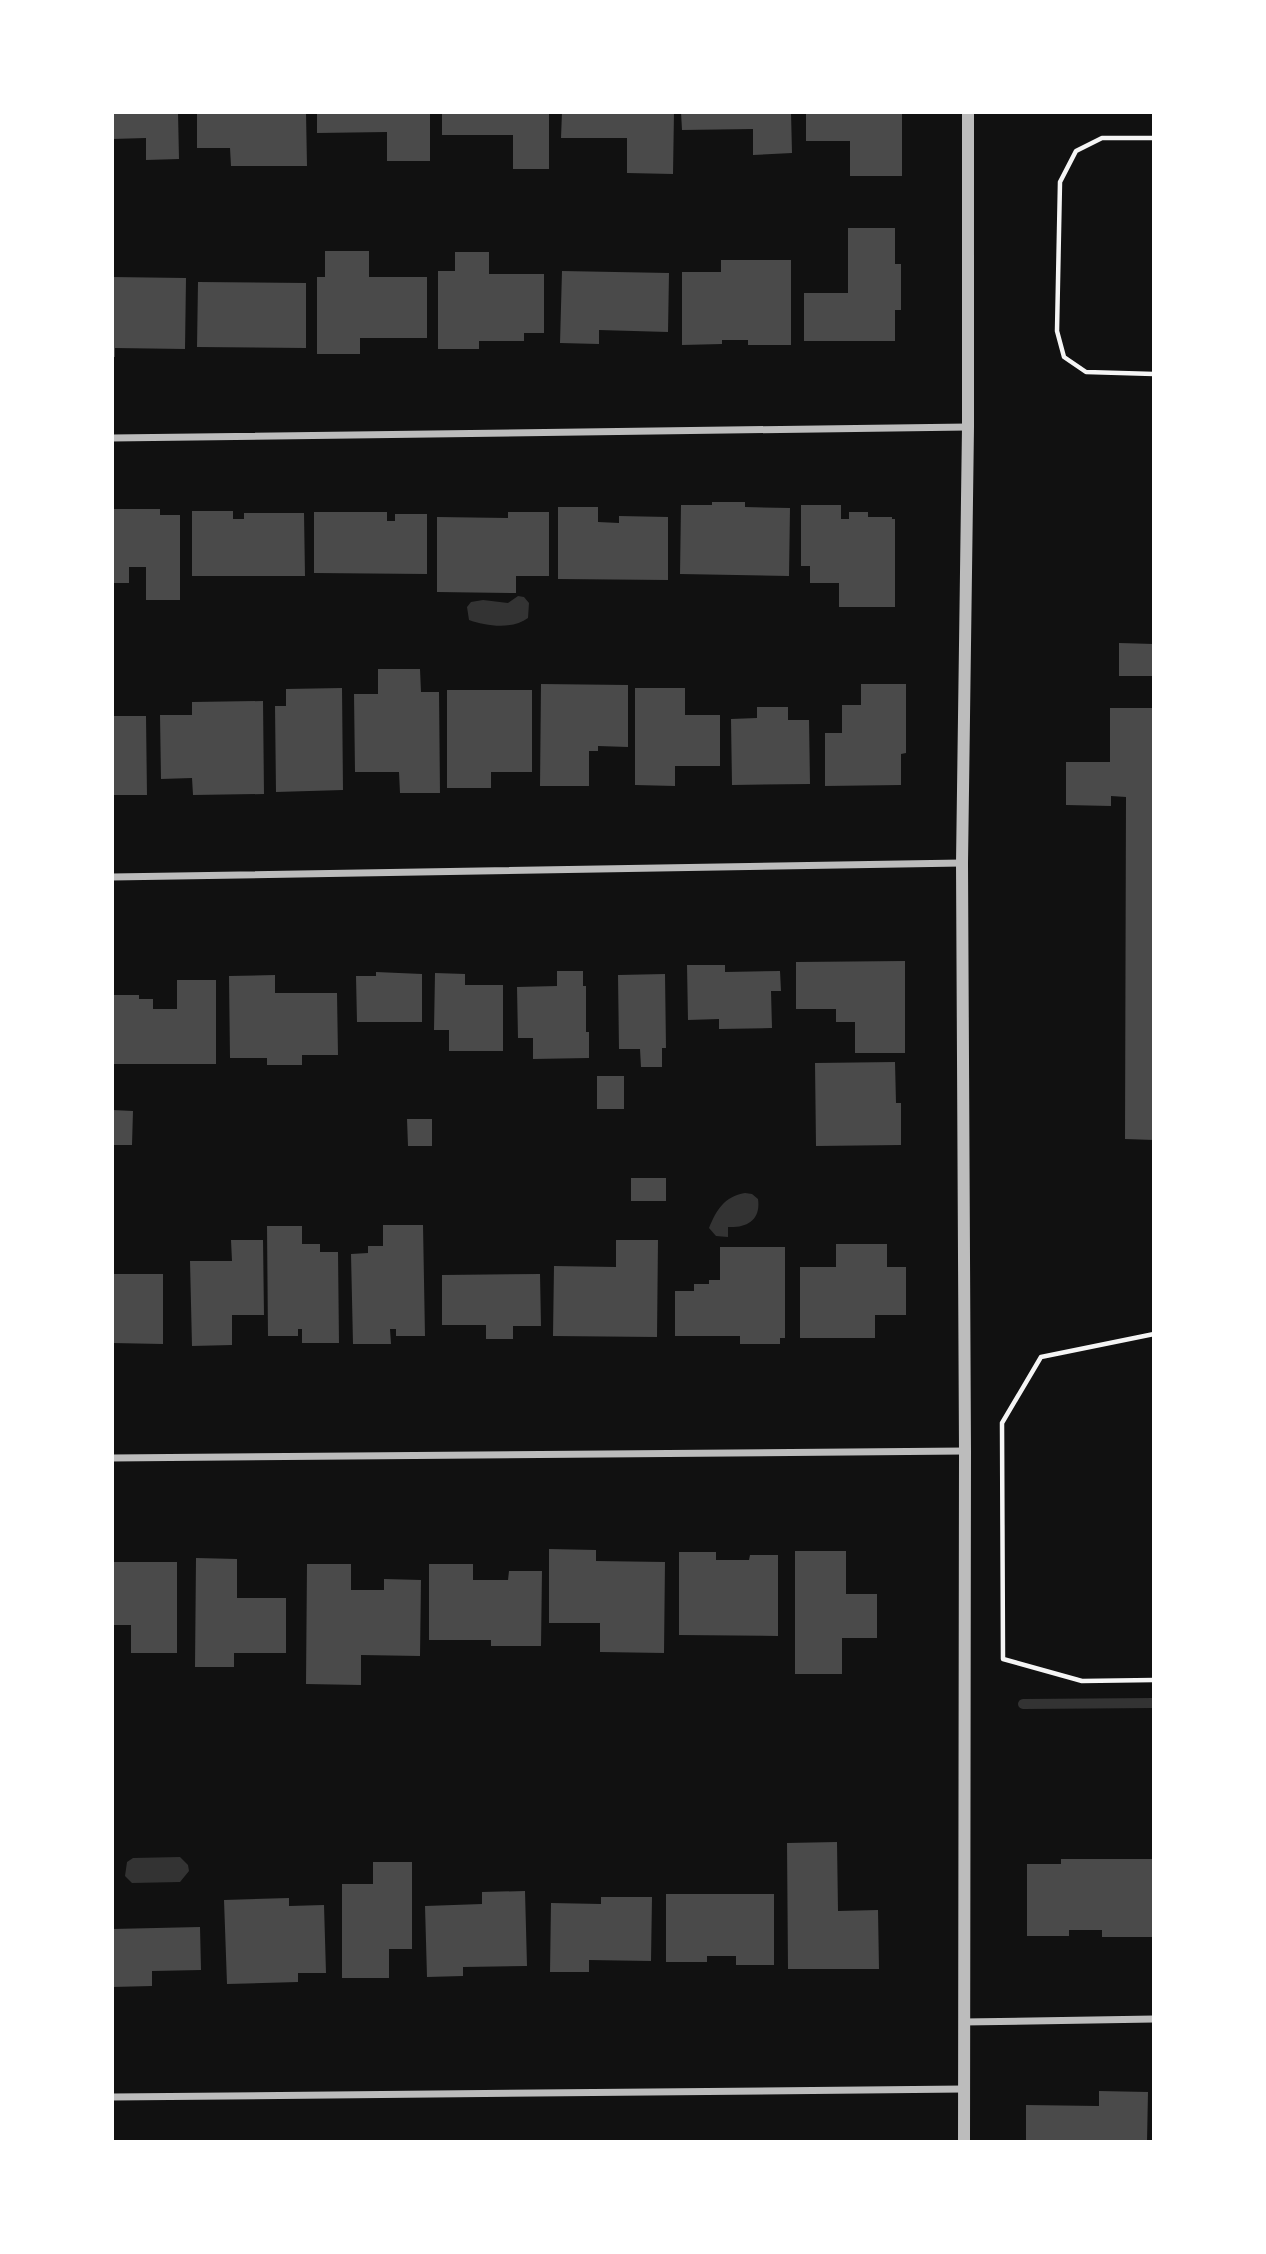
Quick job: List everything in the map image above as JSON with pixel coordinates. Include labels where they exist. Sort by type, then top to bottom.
[{"type":"street","points":[[964,2142],[962,863],[968,427],[968,112]]},
{"type":"street","points":[[112,438],[968,427]]},
{"type":"street","points":[[112,877],[962,863]]},
{"type":"street","points":[[112,1458],[965,1451]]},
{"type":"street","points":[[963,2022],[1154,2018]]},
{"type":"street","points":[[112,2096],[964,2089]]},
{"type":"path","points":[[1154,138],[1102,138],[1076,150],[1060,182],[1057,331],[1064,356],[1086,372],[1154,374]]},
{"type":"path","points":[[1154,1334],[1041,1356],[1002,1423],[1003,1659],[1082,1681],[1154,1680]]},
{"type":"shaded area","points":[[518,596],[524,597],[529,603],[528,618],[522,622],[499,626],[469,620],[467,607],[471,602],[483,600],[508,603]]},
{"type":"shaded area","points":[[745,1193],[758,1199],[755,1217],[747,1224],[728,1227],[728,1237],[716,1236],[709,1228],[718,1210],[732,1197]]},
{"type":"shaded area","points":[[180,1857],[188,1865],[189,1871],[180,1882],[132,1883],[125,1876],[127,1862],[133,1858]]},
{"type":"building","points":[[112,112],[178,112],[179,159],[146,160],[146,138],[112,139]]},
{"type":"building","points":[[197,112],[306,112],[307,166],[231,166],[230,148],[197,148]]},
{"type":"building","points":[[317,112],[430,112],[430,161],[387,161],[387,132],[317,133]]},
{"type":"building","points":[[442,112],[549,112],[549,169],[513,169],[513,135],[442,135]]},
{"type":"building","points":[[562,112],[674,112],[673,174],[627,173],[627,138],[561,138]]},
{"type":"building","points":[[681,112],[791,112],[792,153],[753,155],[753,129],[682,130]]},
{"type":"building","points":[[806,112],[902,112],[902,176],[850,176],[850,141],[806,141]]},
{"type":"building","points":[[848,228],[895,228],[895,264],[901,264],[901,310],[895,310],[895,341],[804,341],[804,293],[848,293]]},
{"type":"building","points":[[325,251],[369,251],[369,277],[427,277],[427,338],[360,338],[360,354],[317,354],[317,277],[325,277]]},
{"type":"building","points":[[455,252],[489,252],[489,274],[544,274],[544,333],[524,333],[524,341],[479,341],[479,349],[438,349],[438,271],[455,271]]},
{"type":"building","points":[[721,260],[791,260],[791,345],[748,345],[748,340],[722,340],[722,344],[682,345],[682,272],[721,272]]},
{"type":"building","points":[[562,271],[669,273],[668,332],[599,330],[599,344],[560,343]]},
{"type":"building","points":[[112,277],[186,278],[185,349],[115,348],[115,357],[112,357]]},
{"type":"building","points":[[198,282],[306,283],[306,348],[197,347]]},
{"type":"building","points":[[712,502],[745,502],[745,507],[790,508],[789,576],[680,574],[681,505],[712,505]]},
{"type":"building","points":[[801,505],[841,505],[841,519],[849,519],[849,512],[868,512],[868,517],[895,519],[895,607],[839,607],[839,583],[810,583],[810,566],[801,566]]},
{"type":"building","points":[[558,507],[598,507],[598,522],[619,523],[619,516],[668,517],[668,580],[558,579]]},
{"type":"building","points":[[112,509],[160,509],[160,515],[180,515],[180,600],[146,600],[146,567],[129,567],[129,583],[112,583]]},
{"type":"building","points":[[192,511],[233,511],[233,519],[244,519],[244,513],[304,513],[305,576],[192,576]]},
{"type":"building","points":[[314,512],[387,512],[387,521],[395,521],[395,514],[427,514],[427,574],[314,573]]},
{"type":"building","points":[[508,512],[549,512],[549,576],[516,576],[516,593],[437,592],[437,517],[508,518]]},
{"type":"building","points":[[1119,643],[1154,644],[1154,676],[1119,676]]},
{"type":"building","points":[[378,669],[420,669],[421,692],[439,692],[440,793],[400,793],[399,772],[355,772],[354,694],[378,694]]},
{"type":"building","points":[[541,684],[628,685],[628,747],[598,746],[598,751],[589,751],[589,786],[540,786]]},
{"type":"building","points":[[861,684],[906,684],[906,753],[901,754],[901,785],[825,786],[825,733],[842,733],[842,705],[861,705]]},
{"type":"building","points":[[342,688],[343,790],[276,792],[275,706],[286,706],[286,689]]},
{"type":"building","points":[[635,688],[685,688],[685,715],[720,715],[720,766],[675,766],[675,786],[635,785]]},
{"type":"building","points":[[447,690],[532,690],[532,772],[491,772],[491,788],[447,788]]},
{"type":"building","points":[[263,701],[264,794],[193,795],[192,778],[161,779],[160,715],[192,715],[192,702]]},
{"type":"building","points":[[757,707],[788,707],[788,720],[809,720],[810,784],[732,785],[731,719],[757,718]]},
{"type":"building","points":[[1110,708],[1154,708],[1154,1140],[1125,1139],[1126,797],[1111,796],[1111,806],[1066,805],[1066,762],[1110,762]]},
{"type":"building","points":[[112,716],[146,716],[147,795],[112,795]]},
{"type":"building","points":[[905,961],[905,1053],[855,1053],[855,1022],[836,1022],[836,1009],[796,1009],[796,962]]},
{"type":"building","points":[[687,965],[725,965],[725,972],[780,971],[781,991],[771,991],[772,1028],[719,1029],[719,1019],[688,1020]]},
{"type":"building","points":[[557,971],[583,971],[589,1058],[533,1059],[533,1038],[518,1038],[517,987],[557,986]]},
{"type":"building","points":[[376,972],[422,974],[422,1022],[357,1022],[356,976],[376,976]]},
{"type":"building","points":[[435,973],[465,974],[465,985],[503,985],[503,1051],[449,1051],[449,1030],[434,1030]]},
{"type":"building","points":[[665,974],[666,1048],[662,1048],[662,1067],[641,1067],[640,1049],[619,1049],[618,975]]},
{"type":"building","points":[[275,975],[275,993],[337,993],[338,1055],[302,1055],[302,1065],[267,1065],[267,1058],[230,1058],[229,976]]},
{"type":"building","points":[[177,980],[216,980],[216,1064],[114,1064],[114,995],[139,995],[139,999],[153,999],[153,1009],[177,1009]]},
{"type":"building","points":[[895,1062],[896,1103],[901,1103],[901,1145],[816,1146],[815,1063]]},
{"type":"building","points":[[597,1076],[624,1076],[624,1109],[597,1109]]},
{"type":"building","points":[[112,1110],[133,1111],[132,1145],[112,1145]]},
{"type":"building","points":[[407,1119],[432,1119],[432,1146],[408,1146]]},
{"type":"building","points":[[631,1178],[666,1178],[666,1201],[631,1201]]},
{"type":"building","points":[[383,1225],[423,1225],[425,1336],[396,1336],[396,1329],[390,1329],[391,1344],[353,1344],[351,1254],[368,1253],[368,1246],[383,1246]]},
{"type":"building","points":[[267,1226],[302,1226],[302,1244],[320,1244],[320,1252],[338,1252],[339,1343],[302,1343],[302,1329],[298,1329],[298,1336],[268,1336]]},
{"type":"building","points":[[231,1240],[263,1240],[264,1315],[232,1315],[232,1345],[192,1346],[190,1261],[232,1261]]},
{"type":"building","points":[[616,1240],[658,1240],[657,1337],[553,1336],[554,1266],[616,1267]]},
{"type":"building","points":[[836,1244],[887,1244],[887,1267],[906,1267],[906,1315],[875,1315],[875,1338],[800,1338],[800,1267],[836,1267]]},
{"type":"building","points":[[720,1247],[785,1247],[785,1338],[780,1338],[780,1344],[740,1344],[740,1336],[675,1336],[675,1291],[694,1291],[694,1284],[709,1284],[709,1280],[720,1280]]},
{"type":"building","points":[[112,1274],[163,1274],[163,1344],[112,1343]]},
{"type":"building","points":[[540,1274],[541,1326],[513,1326],[513,1339],[486,1339],[486,1325],[442,1325],[442,1275]]},
{"type":"building","points":[[549,1549],[596,1550],[596,1561],[665,1562],[664,1653],[600,1652],[600,1623],[549,1623]]},
{"type":"building","points":[[795,1551],[846,1551],[846,1594],[877,1594],[877,1638],[842,1638],[842,1674],[795,1674]]},
{"type":"building","points":[[679,1552],[716,1552],[716,1560],[749,1560],[750,1555],[778,1555],[778,1636],[679,1635]]},
{"type":"building","points":[[196,1558],[237,1559],[237,1598],[286,1598],[286,1653],[234,1653],[234,1667],[195,1667]]},
{"type":"building","points":[[112,1562],[177,1562],[177,1653],[131,1653],[131,1625],[112,1625]]},
{"type":"building","points":[[307,1564],[351,1564],[351,1590],[384,1590],[384,1579],[421,1580],[420,1656],[361,1655],[361,1685],[306,1684]]},
{"type":"building","points":[[429,1564],[473,1564],[473,1580],[508,1580],[509,1571],[542,1571],[541,1646],[491,1646],[491,1640],[429,1640]]},
{"type":"building","points":[[837,1842],[838,1911],[878,1910],[879,1969],[788,1969],[787,1843]]},
{"type":"building","points":[[1061,1859],[1154,1859],[1154,1937],[1102,1937],[1102,1930],[1069,1930],[1069,1936],[1027,1936],[1027,1864],[1061,1864]]},
{"type":"building","points":[[373,1862],[412,1862],[412,1949],[389,1949],[389,1978],[342,1978],[342,1884],[373,1884]]},
{"type":"building","points":[[525,1891],[527,1966],[463,1967],[463,1976],[427,1977],[425,1906],[482,1904],[482,1892]]},
{"type":"building","points":[[666,1894],[774,1894],[774,1965],[736,1965],[736,1956],[707,1956],[707,1962],[666,1962]]},
{"type":"building","points":[[601,1897],[652,1897],[651,1961],[589,1960],[589,1972],[550,1972],[551,1903],[601,1904]]},
{"type":"building","points":[[289,1898],[289,1906],[324,1905],[326,1973],[298,1973],[298,1982],[227,1984],[224,1900]]},
{"type":"building","points":[[200,1927],[201,1970],[152,1971],[152,1986],[112,1987],[112,1929]]},
{"type":"building","points":[[1099,2091],[1148,2092],[1147,2142],[1026,2142],[1026,2105],[1099,2106]]},
{"type":"waterway","points":[[1023,1704],[1154,1703]]}]
